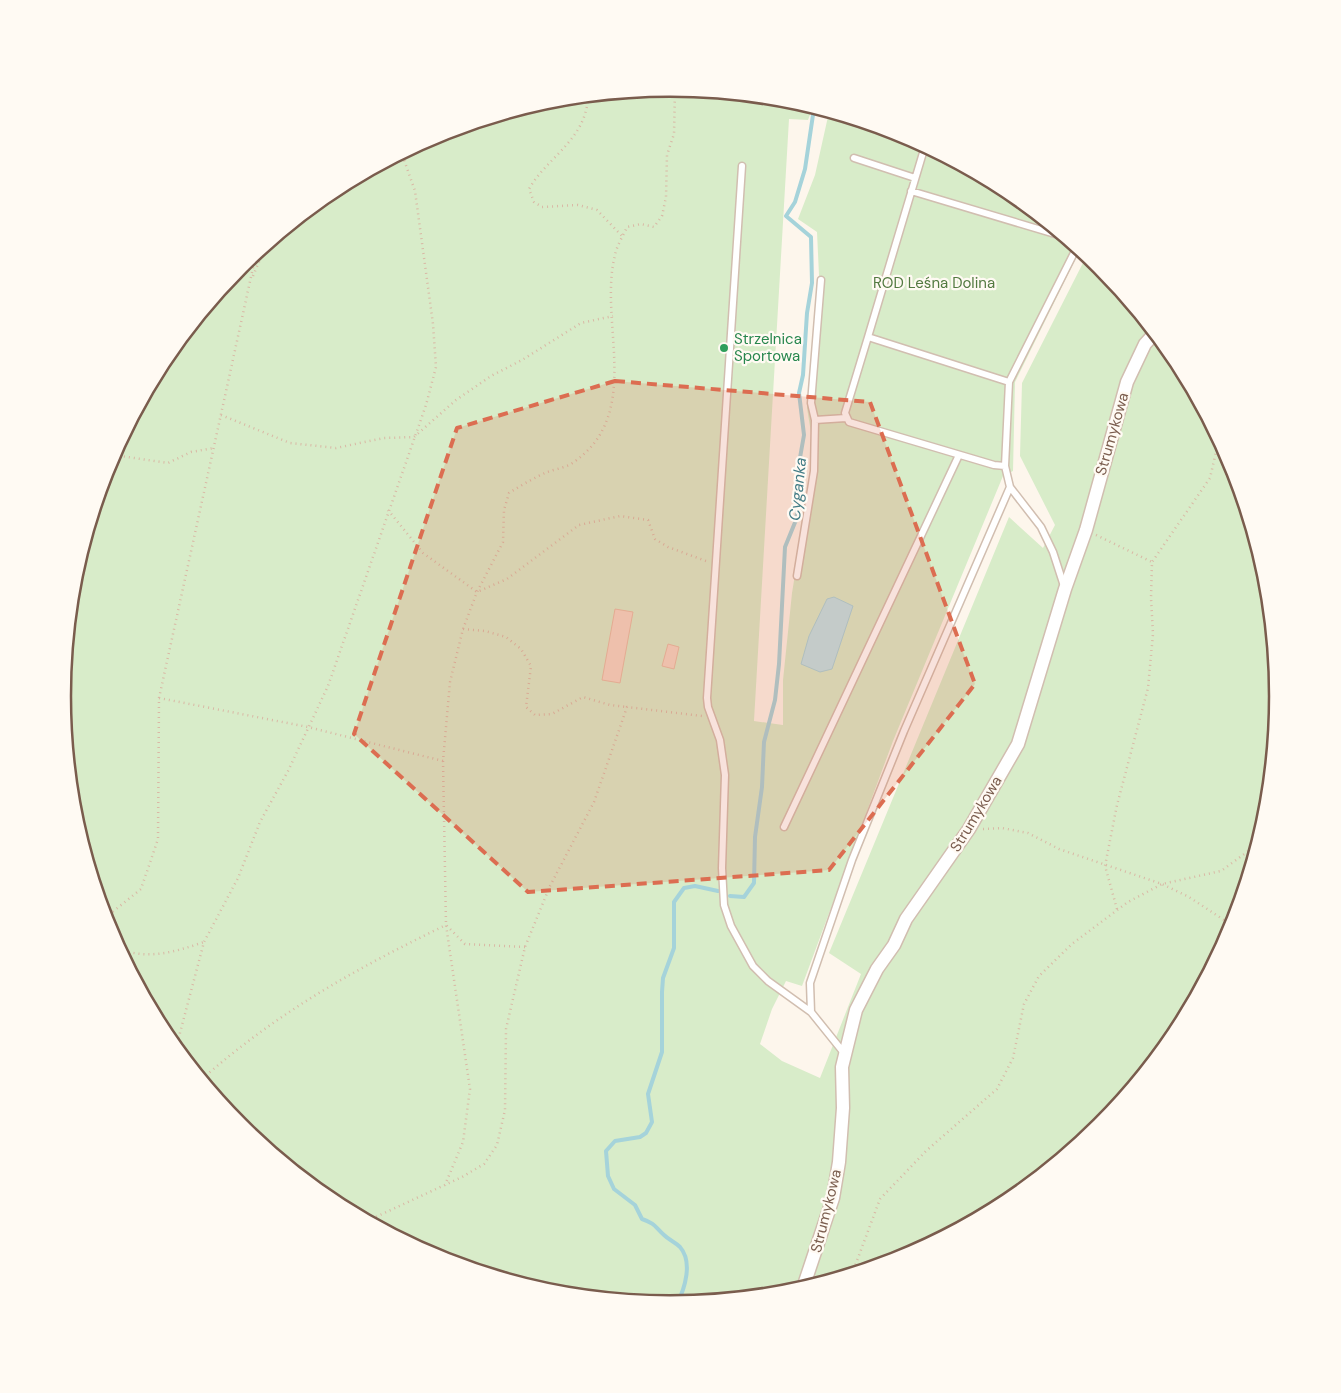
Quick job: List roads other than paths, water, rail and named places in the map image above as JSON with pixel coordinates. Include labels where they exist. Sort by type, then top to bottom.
[{"type":"street","name":"Strumykowa","points":[[806,1280],[826,1223],[834,1189],[842,1117],[844,1053],[856,1010],[877,969],[894,945],[906,919],[969,829],[1018,744],[1065,589],[1086,530],[1127,382],[1145,344],[1150,338]]},
{"type":"lane","points":[[923,153],[845,413],[846,418],[849,422],[994,465],[1005,466]]},
{"type":"lane","points":[[854,158],[915,178]]},
{"type":"lane","points":[[742,166],[707,698],[711,718],[720,740],[725,775],[722,868],[724,905],[731,926],[753,966],[768,980],[811,1012],[844,1053]]},
{"type":"lane","points":[[911,191],[1049,232]]},
{"type":"lane","points":[[1065,589],[1053,552],[1041,527],[1010,487],[1005,466],[1009,382],[1074,253]]},
{"type":"lane","points":[[797,576],[814,471],[815,420],[811,402],[821,280]]},
{"type":"lane","points":[[868,337],[1009,382]]},
{"type":"lane","points":[[815,420],[846,418]]},
{"type":"lane","points":[[784,826],[959,455]]},
{"type":"lane","points":[[811,1012],[810,983],[852,860],[904,731],[1010,487]]},
{"type":"water","points":[[834,597],[853,606],[832,669],[820,672],[801,664],[809,636],[827,599]]},
{"type":"waterway","name":"Cyganka","points":[[730,896],[744,897],[754,883],[755,837],[762,787],[764,742],[775,700],[779,664],[785,547],[796,520],[798,505],[798,469],[804,435],[799,393],[803,375],[807,313],[812,283],[811,237],[786,216],[795,202],[805,169],[813,115]]},
{"type":"waterway","points":[[681,1295],[685,1283],[687,1267],[684,1253],[680,1247],[650,1222],[642,1219],[635,1205],[614,1189],[608,1176],[606,1151],[615,1141],[640,1137],[646,1133],[652,1122],[648,1094],[662,1052],[663,978],[674,948],[674,902],[684,888],[695,886],[718,891]]},
{"type":"place","name":"Strzelnica Sportowa","points":[[724,348]]},
{"type":"park label","name":"ROD Leśna Dolina","points":[[934,283]]}]
